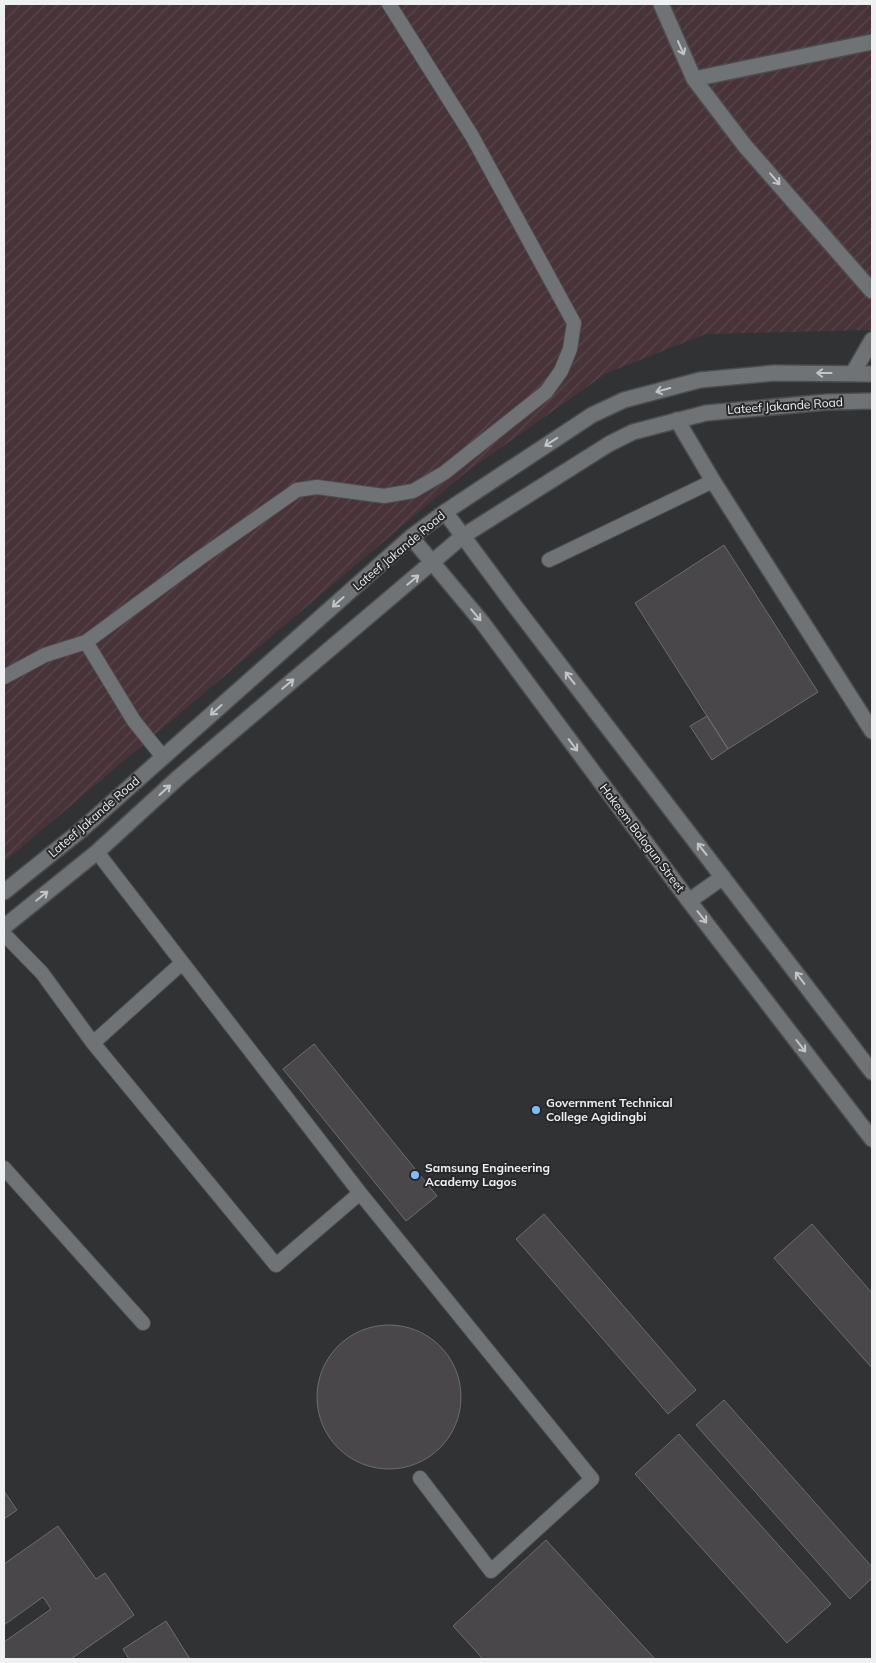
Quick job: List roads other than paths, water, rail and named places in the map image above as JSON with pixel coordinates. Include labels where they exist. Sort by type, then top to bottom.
[{"type":"street","points":[[661,4],[694,79],[745,146],[872,291]]},
{"type":"street","points":[[694,79],[872,42]]},
{"type":"street","points":[[854,373],[872,340]]},
{"type":"street","name":"Lateef Jakande Road","points":[[4,892],[80,831],[411,537],[445,512],[592,415],[624,400],[700,380],[774,373],[872,374]]},
{"type":"street","name":"Lateef Jakande Road","points":[[4,926],[97,852],[216,746],[463,536],[609,444],[633,432],[706,412],[827,402],[872,401]]},
{"type":"street","points":[[677,420],[713,481],[872,731]]},
{"type":"street","points":[[445,512],[872,1072]]},
{"type":"street","name":"Hakeem Balogun Street","points":[[411,537],[482,622],[689,901],[872,1139]]},
{"type":"street","points":[[689,901],[723,877]]},
{"type":"lane","points":[[4,677],[45,655],[86,642],[296,490],[317,487],[384,496],[413,491],[444,474],[546,392],[561,371],[570,349],[574,323],[472,136],[389,4]]},
{"type":"lane","points":[[549,560],[713,481]]},
{"type":"lane","points":[[86,642],[134,721],[163,757]]},
{"type":"lane","points":[[97,852],[360,1193],[592,1479],[491,1571],[420,1478]]},
{"type":"lane","points":[[4,934],[42,973],[93,1043],[276,1265],[360,1193]]},
{"type":"lane","points":[[93,1043],[182,963]]},
{"type":"lane","points":[[4,1168],[143,1323]]},
{"type":"place","name":"Government Technical College Agidingbi","points":[[536,1110]]},
{"type":"place","name":"Samsung Engineering Academy Lagos","points":[[415,1175]]}]
